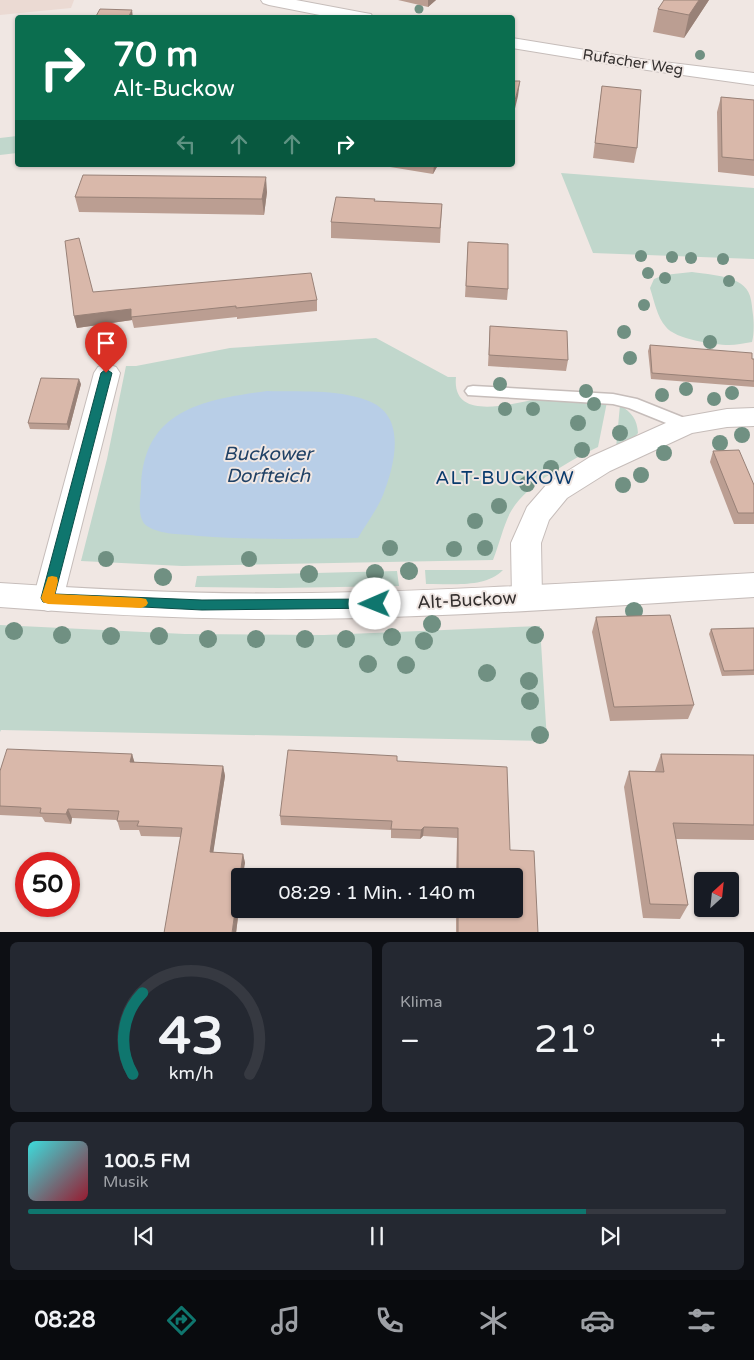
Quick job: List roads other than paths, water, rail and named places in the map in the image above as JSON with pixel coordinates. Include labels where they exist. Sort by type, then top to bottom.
[{"type":"street","points":[[269,0],[348,15]]},
{"type":"street","name":"Rufacher Weg","points":[[515,43],[754,79]]},
{"type":"street","points":[[48,598],[106,373]]},
{"type":"street","name":"Alt-Buckow","points":[[527,597],[526,543],[537,515],[557,491],[600,464],[686,425],[727,418],[754,416]]},
{"type":"street","name":"Alt-Buckow","points":[[0,595],[202,605],[308,606],[392,604],[754,585]]},
{"type":"lane","points":[[472,391],[613,398],[632,403],[686,425]]},
{"type":"water","name":"Buckower Dorfteich","points":[[267,391],[317,392],[354,396],[379,407],[388,416],[393,428],[395,441],[391,469],[381,501],[358,538],[278,539],[219,537],[165,533],[147,526],[140,514],[144,463],[152,442],[164,426],[180,414],[199,405],[220,399]]},
{"type":"district","name":"ALT-BUCKOW","points":[[505,478]]}]
